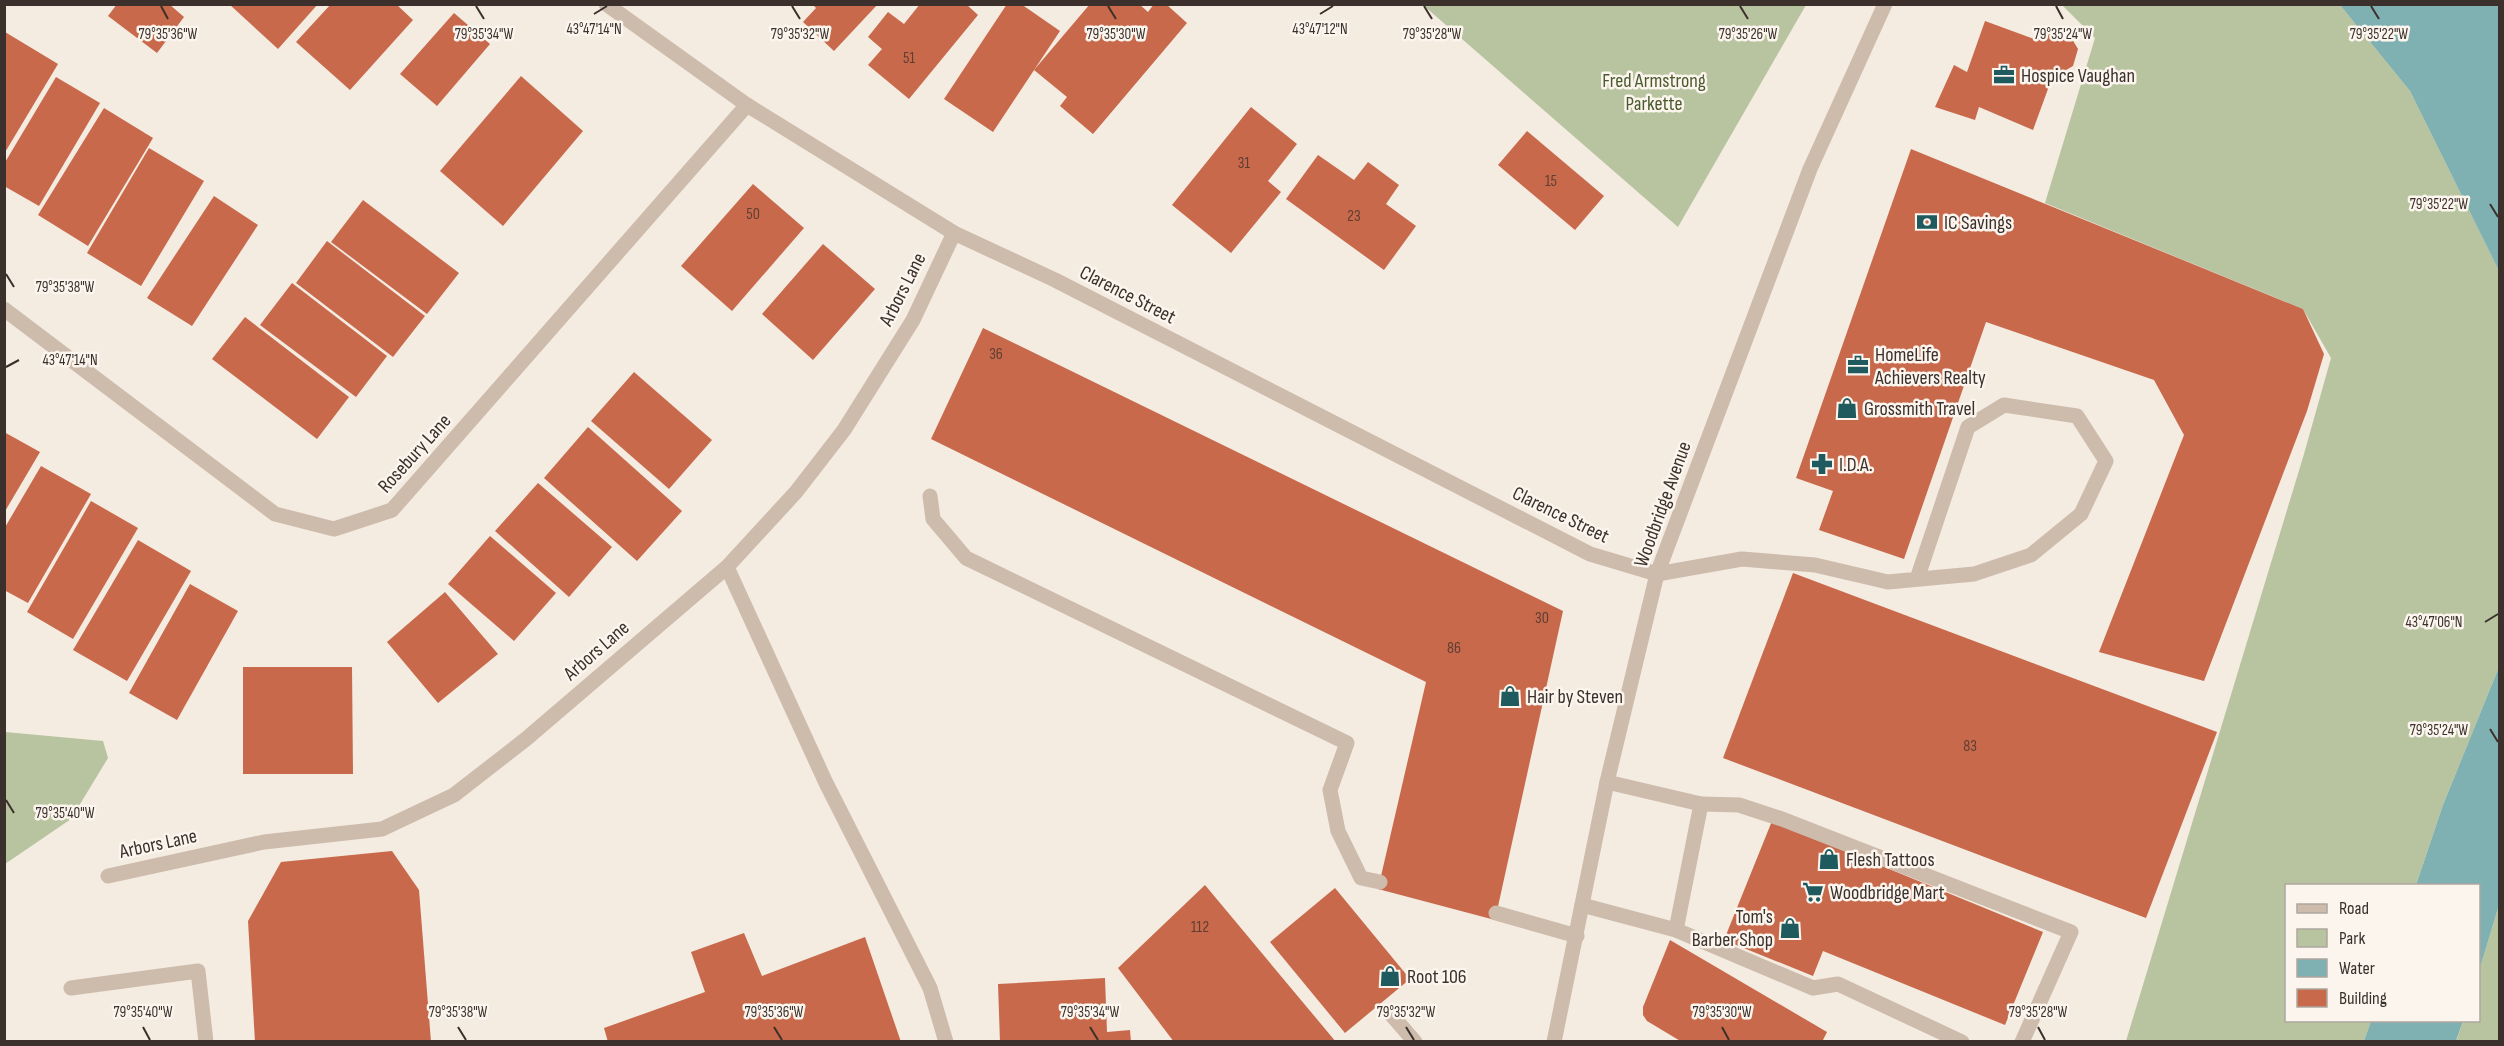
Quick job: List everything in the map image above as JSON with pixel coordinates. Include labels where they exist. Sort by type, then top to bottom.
[{"type":"street","name":"Clarence Street","points":[[606,4],[747,105],[954,233],[1055,280],[1590,554],[1657,574]]},
{"type":"street","name":"Woodbridge Avenue","points":[[1554,1041],[1607,782],[1657,574],[1810,169],[1885,4]]},
{"type":"street","name":"Rosebury Lane","points":[[4,309],[275,514],[334,529],[392,510],[747,105]]},
{"type":"street","name":"Arbors Lane","points":[[108,876],[264,842],[382,829],[454,795],[526,739],[727,567],[796,492],[844,430],[913,320],[954,233]]},
{"type":"street","points":[[1657,574],[1742,559],[1815,565],[1888,582],[1974,574],[2031,555],[2081,514],[2106,461],[2077,416],[2004,405],[1968,427],[1917,579]]},
{"type":"street","points":[[930,496],[933,519],[966,558],[1347,743],[1330,790],[1338,831],[1361,878],[1380,882]]},
{"type":"street","points":[[727,567],[826,783],[930,988],[945,1041]]},
{"type":"street","points":[[1607,782],[1701,804],[1739,805],[1782,819],[2071,932],[2022,1041]]},
{"type":"street","points":[[1676,930],[1701,804]]},
{"type":"street","points":[[1582,904],[1676,930],[1813,988],[1838,984],[1962,1041]]},
{"type":"street","points":[[1496,913],[1577,936]]},
{"type":"street","points":[[71,988],[198,971],[206,1041]]},
{"type":"street","points":[[1390,1013],[1415,1041]]},
{"type":"green space","name":"Fred Armstrong Parkette","points":[[1423,5],[1806,5],[1678,227]]},
{"type":"green space","points":[[2062,5],[2340,5],[2410,91],[2499,271],[2499,667],[2443,805],[2416,884],[2285,884],[2285,1022],[2371,1022],[2364,1041],[2126,1041],[2331,358],[2303,309],[2045,203],[2095,38]]},
{"type":"green space","points":[[5,732],[103,741],[108,758],[71,819],[5,864]]},
{"type":"green space","points":[[2499,905],[2499,1041],[2456,1042],[2463,1022],[2480,1022],[2480,968]]},
{"type":"water","points":[[2340,5],[2499,5],[2499,271],[2410,91]]},
{"type":"water","points":[[2499,667],[2499,905],[2480,968],[2480,884],[2416,884],[2443,805]]},
{"type":"water","points":[[2370,1022],[2463,1022],[2456,1041],[2364,1041]]},
{"type":"building","points":[[117,4],[169,4],[184,17],[157,53],[108,16]]},
{"type":"building","points":[[229,4],[318,4],[278,49]]},
{"type":"building","points":[[331,4],[396,4],[413,20],[350,90],[296,42]]},
{"type":"building","points":[[812,4],[878,4],[834,51],[803,22],[816,8]]},
{"type":"building","points":[[920,4],[966,4],[978,15],[909,99],[868,65],[882,49],[868,37],[888,12],[904,24]]},
{"type":"building","points":[[1007,4],[1021,4],[1060,31],[993,132],[944,99]]},
{"type":"building","points":[[1090,4],[1139,4],[1148,12],[1154,4],[1166,4],[1187,23],[1093,134],[1060,106],[1067,97],[1034,70]]},
{"type":"building","points":[[454,13],[490,44],[437,106],[400,74]]},
{"type":"building","name":"Hospice Vaughan","points":[[1985,21],[2037,40],[2051,30],[2069,34],[2078,49],[2073,66],[2052,78],[2033,130],[1979,107],[1975,120],[1935,107],[1954,65],[1967,72]]},
{"type":"building","points":[[4,33],[58,64],[4,154]]},
{"type":"building","points":[[521,76],[583,131],[503,226],[440,171]]},
{"type":"building","points":[[56,77],[100,103],[39,206],[4,186],[4,164]]},
{"type":"building","points":[[1251,107],[1297,144],[1268,181],[1281,192],[1231,253],[1172,205]]},
{"type":"building","points":[[104,108],[153,138],[88,246],[38,215]]},
{"type":"building","points":[[1527,131],[1604,196],[1575,230],[1498,165]]},
{"type":"building","points":[[149,148],[204,181],[141,286],[87,253]]},
{"type":"building","points":[[1911,149],[2303,309],[2324,354],[2307,411],[2204,681],[2099,652],[2184,435],[2154,380],[1986,322],[1904,559],[1819,530],[1833,491],[1796,478]]},
{"type":"building","points":[[1318,155],[1354,180],[1368,162],[1399,185],[1386,204],[1416,226],[1384,270],[1286,199]]},
{"type":"building","points":[[753,184],[804,228],[732,311],[681,266]]},
{"type":"building","points":[[214,196],[258,225],[192,326],[147,298]]},
{"type":"building","points":[[363,200],[459,273],[427,314],[331,242]]},
{"type":"building","points":[[327,241],[425,316],[393,357],[296,283]]},
{"type":"building","points":[[823,244],[875,289],[813,360],[762,314]]},
{"type":"building","points":[[292,283],[387,356],[356,397],[260,325]]},
{"type":"building","points":[[245,317],[349,397],[317,439],[212,359]]},
{"type":"building","points":[[983,328],[1563,611],[1495,920],[1378,889],[1426,682],[931,439]]},
{"type":"building","points":[[634,372],[712,440],[669,489],[591,421]]},
{"type":"building","points":[[588,427],[682,511],[637,561],[544,478]]},
{"type":"building","points":[[4,432],[40,452],[4,513]]},
{"type":"building","points":[[41,466],[91,494],[28,603],[4,590],[4,529]]},
{"type":"building","points":[[538,483],[612,547],[569,597],[495,531]]},
{"type":"building","points":[[91,501],[138,528],[73,639],[27,612]]},
{"type":"building","points":[[490,536],[556,593],[514,641],[448,584]]},
{"type":"building","points":[[138,540],[191,571],[127,681],[73,650]]},
{"type":"building","points":[[1793,573],[2217,732],[2146,918],[1723,758]]},
{"type":"building","points":[[190,584],[238,611],[177,720],[129,693]]},
{"type":"building","points":[[445,592],[498,654],[438,703],[387,642]]},
{"type":"building","points":[[243,667],[352,667],[353,774],[243,774]]},
{"type":"building","points":[[1772,821],[2043,932],[2005,1025],[1823,951],[1813,976],[1724,940]]},
{"type":"building","points":[[392,851],[419,890],[431,1042],[255,1042],[248,921],[281,862]]},
{"type":"building","points":[[1205,885],[1336,1042],[1174,1042],[1118,968]]},
{"type":"building","points":[[1335,888],[1410,979],[1345,1033],[1270,942]]},
{"type":"building","points":[[744,933],[762,976],[865,937],[901,1042],[608,1042],[604,1028],[705,992],[691,952]]},
{"type":"building","points":[[1670,940],[1827,1032],[1822,1042],[1682,1042],[1647,1021],[1643,1015],[1643,1007]]},
{"type":"building","points":[[1105,978],[1107,1032],[1130,1030],[1131,1042],[1000,1042],[998,984]]},
{"type":"place","name":"Hospice Vaughan","points":[[2004,75]]},
{"type":"place","name":"IC Savings","points":[[1927,222]]},
{"type":"place","name":"HomeLife Achievers Realty","points":[[1858,365]]},
{"type":"place","name":"Grossmith Travel","points":[[1847,408]]},
{"type":"place","name":"I.D.A.","points":[[1822,464]]},
{"type":"place","name":"Hair by Steven","points":[[1510,696]]},
{"type":"place","name":"Flesh Tattoos","points":[[1829,859]]},
{"type":"place","name":"Woodbridge Mart","points":[[1813,892]]},
{"type":"place","name":"Tom's Barber Shop","points":[[1790,928]]},
{"type":"place","name":"Root 106","points":[[1390,976]]}]
